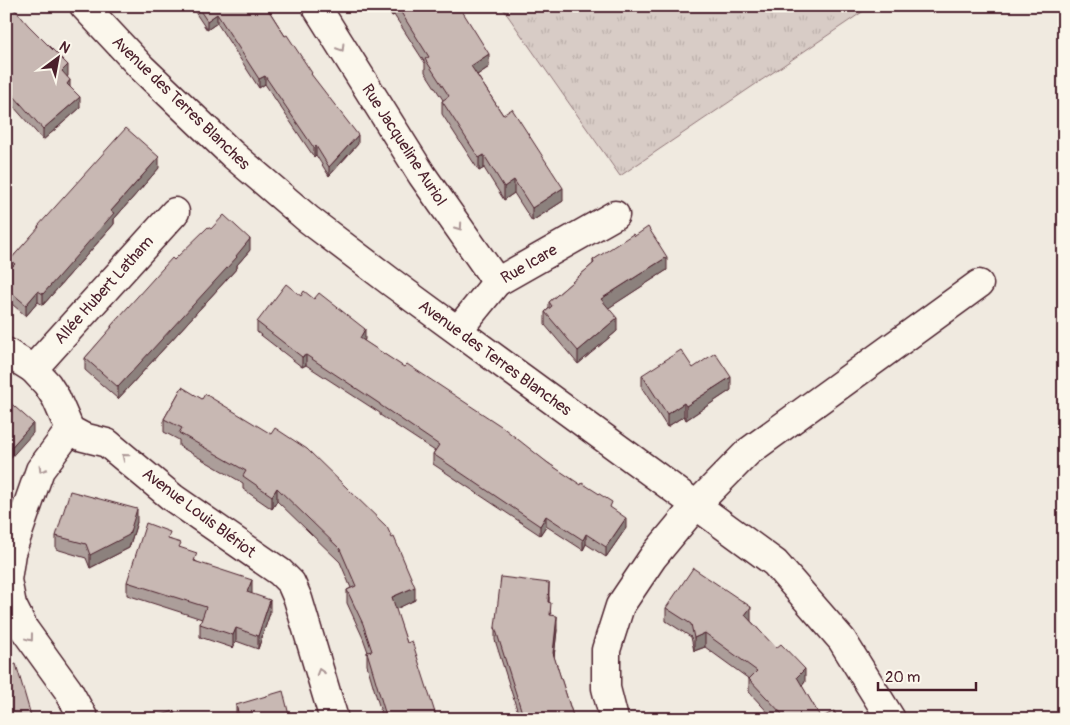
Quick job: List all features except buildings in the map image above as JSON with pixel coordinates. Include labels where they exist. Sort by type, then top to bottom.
[{"type":"street","name":"Avenue des Terres Blanches","points":[[84,6],[142,68],[239,160],[308,220],[775,563],[842,640],[891,719]]},
{"type":"street","name":"Rue Jacqueline Auriol","points":[[316,6],[422,175],[497,282]]},
{"type":"street","name":"Allée Hubert Latham","points":[[33,369],[175,212]]},
{"type":"street","name":"Rue Icare","points":[[458,330],[497,282],[615,215]]},
{"type":"street","points":[[614,719],[606,688],[606,650],[620,606],[653,557],[696,505],[748,452],[979,284]]},
{"type":"street","points":[[6,352],[33,369],[47,384],[56,398],[70,430],[40,470],[10,553],[7,580],[12,606],[24,629],[68,690],[84,719]]},
{"type":"street","name":"Avenue Louis Blériot","points":[[70,430],[82,436],[107,442],[173,498],[280,572],[291,583],[298,599],[334,719]]},
{"type":"green space","points":[[501,6],[871,6],[620,176]]}]
